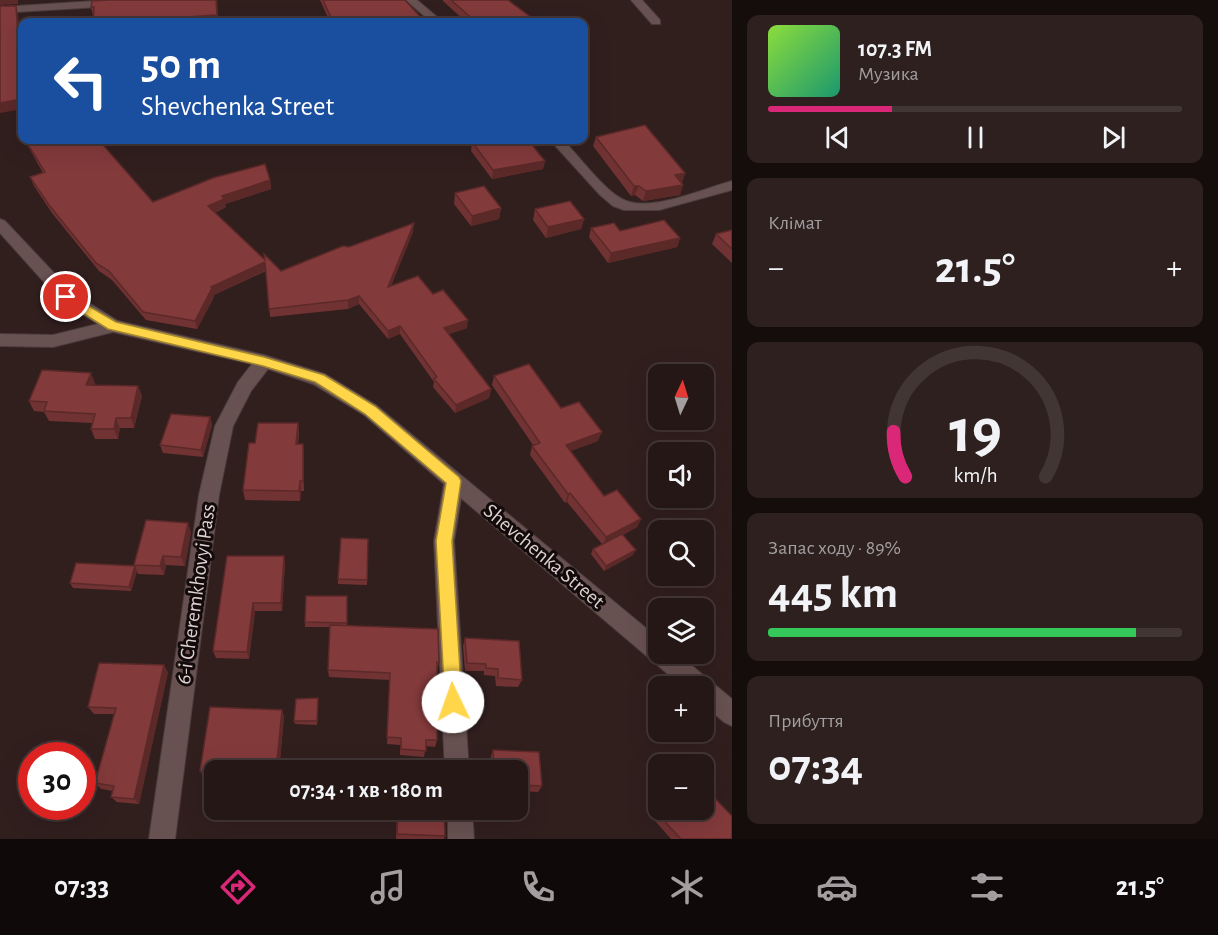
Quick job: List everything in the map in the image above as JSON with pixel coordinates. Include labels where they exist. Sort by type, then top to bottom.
[{"type":"street","points":[[411,0],[432,18]]},
{"type":"street","points":[[636,0],[656,22]]},
{"type":"street","points":[[0,10],[122,2]]},
{"type":"street","points":[[560,144],[617,202],[631,207],[649,207],[732,185]]},
{"type":"street","name":"Shevchenka Street","points":[[0,224],[66,297],[113,326],[264,361],[319,379],[370,410],[648,644]]},
{"type":"street","points":[[0,340],[53,341],[113,326]]},
{"type":"street","name":"6-i Cheremkhovyi Pass","points":[[162,839],[209,495],[224,426],[244,387],[264,361]]},
{"type":"street","points":[[454,481],[444,541],[457,760]]},
{"type":"street","name":"Shevchenka Street","points":[[672,664],[687,676]]},
{"type":"street","points":[[714,699],[732,714]]},
{"type":"street","points":[[460,820],[461,839]]},
{"type":"building","points":[[216,0],[217,15],[170,18],[93,18],[92,1]]},
{"type":"building","points":[[323,0],[405,0],[421,18],[331,18]]},
{"type":"building","points":[[451,0],[508,0],[532,18],[471,18]]},
{"type":"building","points":[[0,6],[16,6],[18,100],[0,103]]},
{"type":"building","points":[[645,125],[685,173],[675,175],[683,185],[646,191],[639,186],[634,186],[596,137]]},
{"type":"building","points":[[28,144],[105,144],[103,145],[153,202],[213,178],[265,164],[270,180],[222,196],[224,199],[208,206],[265,260],[264,254],[281,271],[343,246],[349,247],[414,223],[388,287],[418,276],[433,294],[443,290],[468,320],[444,328],[491,389],[456,405],[434,379],[437,377],[400,326],[388,331],[359,296],[348,300],[269,309],[265,262],[211,287],[195,321],[143,312],[109,271],[96,263],[49,205],[30,177],[45,172]]},
{"type":"building","points":[[474,144],[531,144],[545,161],[493,170]]},
{"type":"building","points":[[484,186],[501,208],[472,216],[455,193]]},
{"type":"building","points":[[570,201],[584,219],[548,227],[535,209]]},
{"type":"building","points":[[664,220],[680,238],[611,253],[591,228],[614,223],[620,231]]},
{"type":"building","points":[[732,230],[732,249],[716,234]]},
{"type":"building","points":[[529,364],[561,408],[579,402],[602,432],[566,445],[604,496],[617,490],[641,519],[606,537],[570,493],[568,494],[532,446],[540,443],[494,376]]},
{"type":"building","points":[[42,370],[91,373],[86,385],[138,386],[131,418],[116,418],[114,429],[91,429],[95,414],[44,411],[47,402],[29,401]]},
{"type":"building","points":[[171,414],[210,417],[201,450],[160,445]]},
{"type":"building","points":[[258,423],[298,423],[296,444],[303,444],[303,481],[300,481],[299,491],[243,490],[249,443],[255,443]]},
{"type":"building","points":[[146,520],[188,523],[181,557],[163,556],[160,566],[134,565]]},
{"type":"building","points":[[622,534],[636,550],[606,566],[593,549]]},
{"type":"building","points":[[341,538],[368,539],[367,580],[338,579]]},
{"type":"building","points":[[227,556],[284,556],[281,603],[253,603],[247,652],[213,651]]},
{"type":"building","points":[[76,563],[135,566],[129,587],[70,583]]},
{"type":"building","points":[[306,596],[347,596],[347,623],[305,622]]},
{"type":"building","points":[[330,625],[438,629],[437,740],[426,740],[426,751],[401,749],[401,738],[387,737],[390,673],[328,670]]},
{"type":"building","points":[[465,638],[519,641],[522,680],[498,678],[498,669],[486,668],[486,664],[467,663]]},
{"type":"building","points":[[99,663],[164,665],[134,799],[111,797],[114,786],[96,783],[116,708],[88,707]]},
{"type":"building","points":[[318,698],[317,721],[294,721],[296,699]]},
{"type":"building","points":[[210,707],[282,710],[277,760],[204,760],[204,771],[200,771]]},
{"type":"building","points":[[493,750],[539,752],[542,786],[528,785],[528,760],[493,760]]},
{"type":"building","points":[[714,797],[732,816],[732,839],[681,839],[663,820],[714,820]]},
{"type":"building","points":[[398,820],[444,820],[445,836],[397,834]]},
{"type":"route","points":[[66,297],[113,326],[264,361],[319,379],[370,410],[454,481],[444,541],[453,702]]}]
